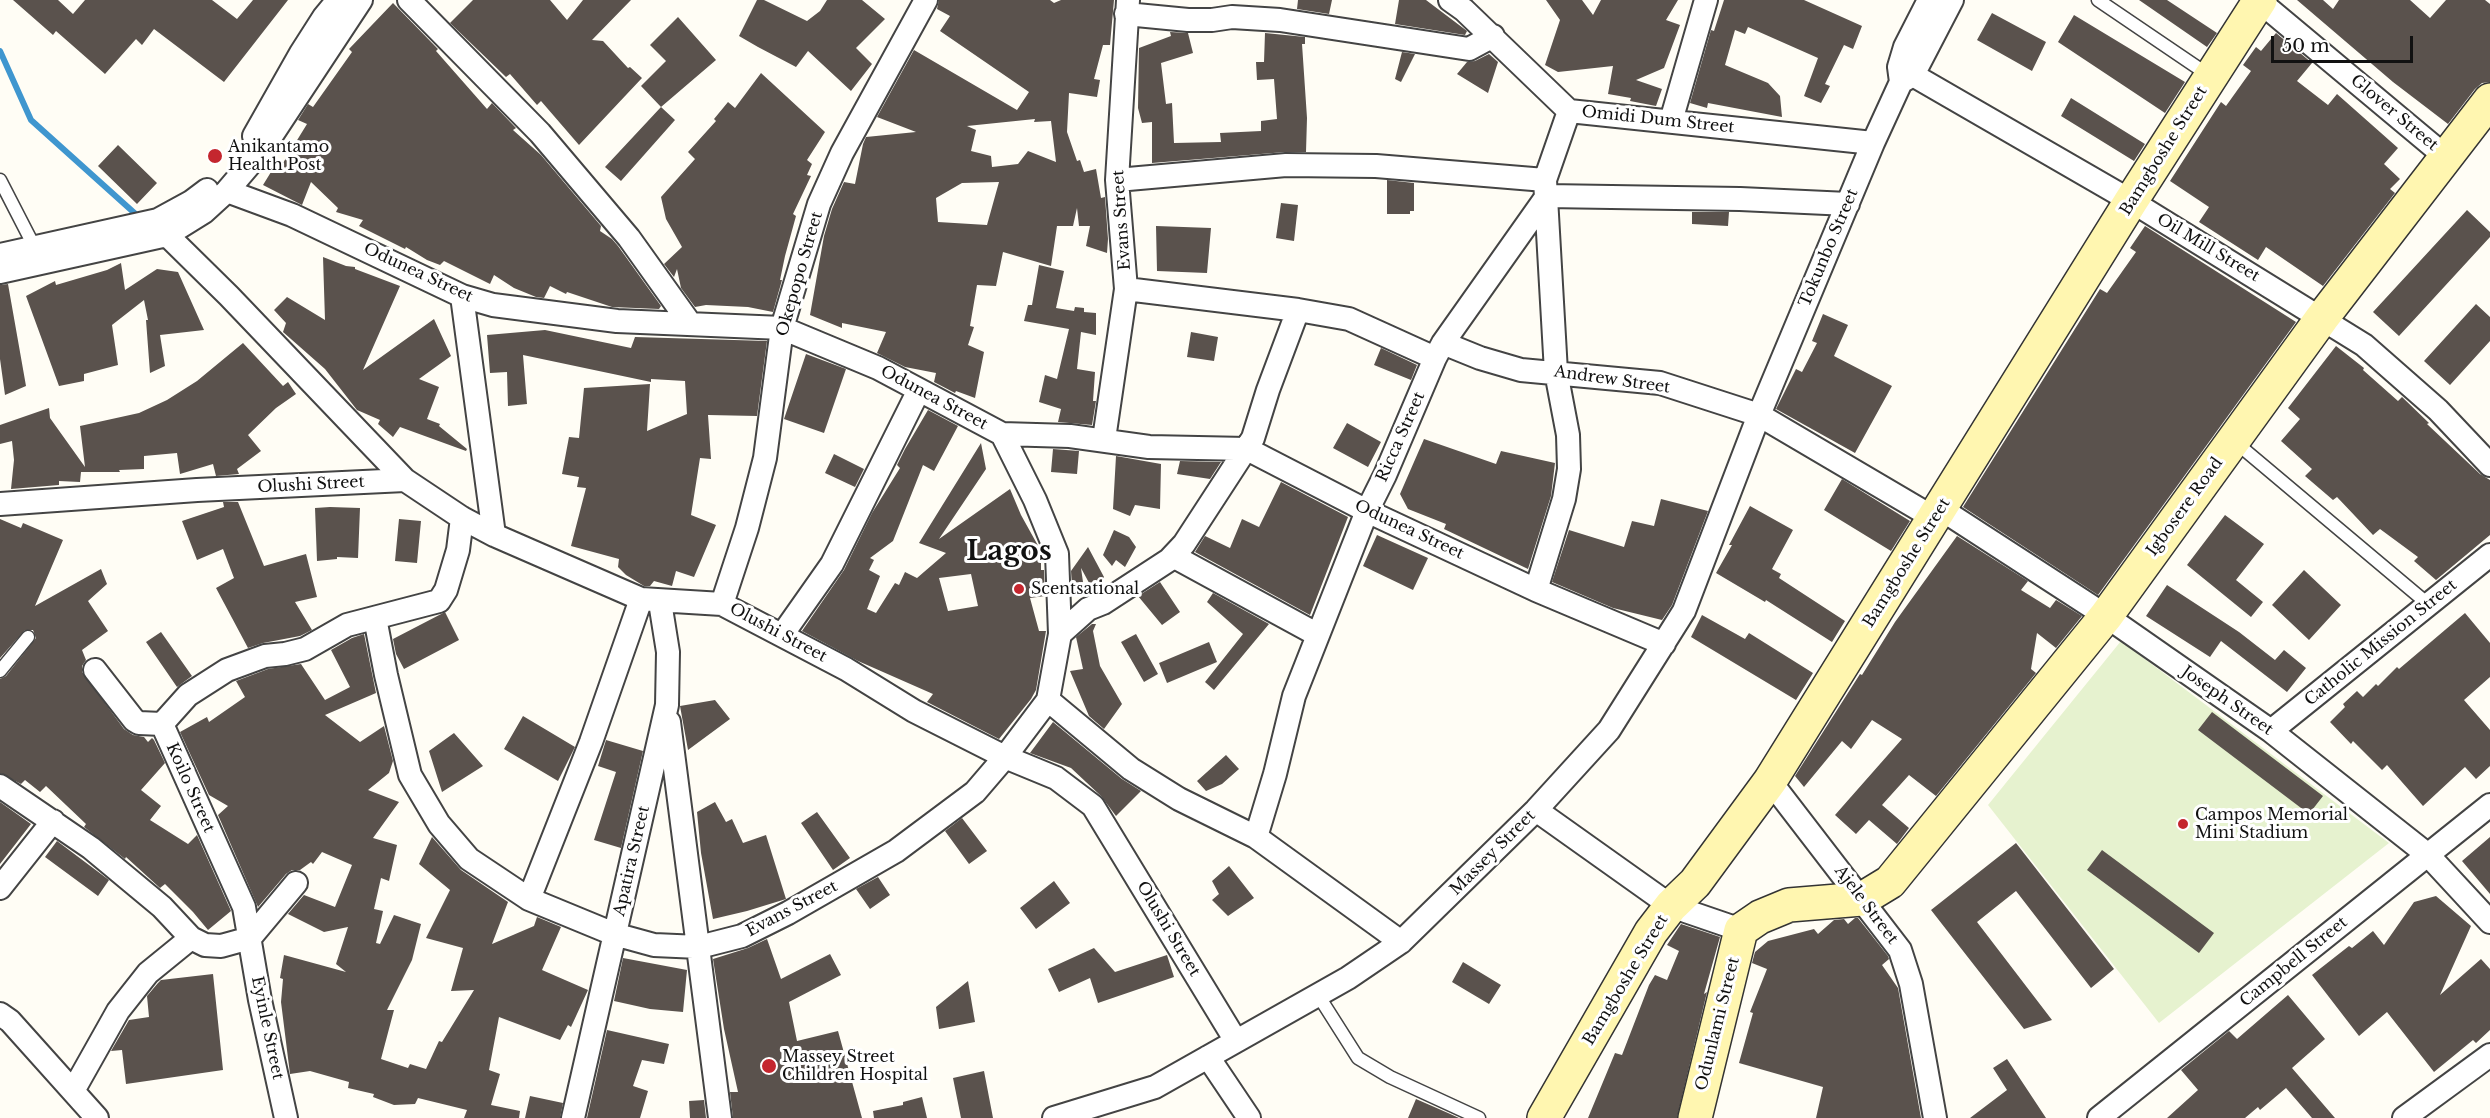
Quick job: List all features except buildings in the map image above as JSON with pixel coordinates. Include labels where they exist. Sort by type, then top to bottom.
[{"type":"main road","name":"Bamgboshe Street","points":[[1544,1118],[1651,932],[1671,906],[1695,883],[1770,781],[2259,0]]},
{"type":"main road","name":"Igbosere Road","points":[[1862,899],[1890,882],[2106,616],[2322,318],[2490,100]]},
{"type":"main road","points":[[1741,930],[1760,917],[1789,905],[1862,899]]},
{"type":"main road","name":"Odunlami Street","points":[[1695,1118],[1741,930]]},
{"type":"street","points":[[0,255],[158,220],[191,202],[222,178],[254,136],[301,53],[338,0]]},
{"type":"street","points":[[0,272],[166,235],[204,212],[227,191],[261,150],[361,0]]},
{"type":"street","points":[[409,0],[540,133],[629,238],[689,322]]},
{"type":"street","name":"Okepopo Street","points":[[722,604],[747,528],[765,458],[782,328],[803,255],[824,194],[846,146],[926,0]]},
{"type":"street","name":"Omidi Dum Street","points":[[1450,0],[1493,36],[1569,111],[1873,143]]},
{"type":"street","points":[[1671,121],[1706,0]]},
{"type":"street","name":"Tokunbo Street","points":[[1904,75],[1905,47],[1929,0]]},
{"type":"street","name":"Tokunbo Street","points":[[1759,415],[1873,143],[1904,75],[1952,0]]},
{"type":"street","name":"Glover Street","points":[[2259,0],[2446,157]]},
{"type":"street","points":[[1127,7],[1188,20],[1232,17],[1280,20],[1468,49],[1493,36]]},
{"type":"street","name":"Evans Street","points":[[1104,439],[1126,289],[1117,180],[1127,7]]},
{"type":"street","name":"Oil Mill Street","points":[[1904,75],[2132,201],[2364,345],[2430,402],[2490,465]]},
{"type":"street","points":[[1536,590],[1564,499],[1569,469],[1568,435],[1556,372],[1546,188],[1569,111]]},
{"type":"street","points":[[1117,180],[1286,165],[1377,166],[1546,188],[1848,204]]},
{"type":"street","name":"Ricca Street","points":[[1256,837],[1275,774],[1294,696],[1367,511],[1385,476],[1439,350],[1546,188]]},
{"type":"street","name":"Odunea Street","points":[[227,191],[292,216],[462,296],[493,305],[617,321],[689,322],[782,328],[878,368],[1002,434],[1104,439],[1149,447],[1247,449],[1367,511],[1536,590],[1664,644]]},
{"type":"street","points":[[166,235],[229,296],[405,480]]},
{"type":"street","name":"Andrew Street","points":[[1126,289],[1298,310],[1349,319],[1439,350],[1480,358],[1521,370],[1660,383],[1759,415],[1938,513]]},
{"type":"street","points":[[462,296],[494,535]]},
{"type":"street","points":[[1060,634],[1088,609],[1103,603],[1173,556],[1184,544],[1247,449],[1298,310]]},
{"type":"street","points":[[782,635],[832,564],[919,390]]},
{"type":"street","name":"Massey Street","points":[[1054,1118],[1155,1087],[1348,978],[1401,942],[1536,810],[1609,730],[1684,611],[1759,415]]},
{"type":"street","name":"Evans Street","points":[[375,618],[410,775],[439,824],[469,859],[529,899],[614,934],[654,945],[699,947],[742,936],[788,913],[896,851],[975,792],[1048,700],[1060,634],[1057,554],[1035,500],[1002,434]]},
{"type":"street","name":"Olushi Street","points":[[0,504],[196,490],[405,480],[462,518],[494,535],[650,600],[722,604],[846,669],[914,711],[1005,757],[1056,778],[1093,806],[1236,1041]]},
{"type":"street","name":"Joseph Street","points":[[1938,513],[2106,616],[2271,731],[2428,855],[2490,922]]},
{"type":"street","points":[[162,724],[188,695],[227,670],[265,656],[305,649],[346,625],[439,601],[446,590],[458,550],[462,518]]},
{"type":"street","name":"Catholic Mission Street","points":[[2271,731],[2490,555]]},
{"type":"street","points":[[1173,556],[1318,635]]},
{"type":"street","points":[[529,899],[650,600]]},
{"type":"street","name":"Apatira Street","points":[[573,1118],[667,705],[669,652],[650,600]]},
{"type":"street","name":"Koilo Street","points":[[95,670],[134,720],[139,723],[162,724],[244,907],[250,938]]},
{"type":"street","points":[[1048,700],[1131,769],[1179,799],[1256,837],[1401,942]]},
{"type":"street","points":[[667,705],[720,1118]]},
{"type":"street","name":"Ajele Street","points":[[1770,781],[1900,950],[1911,984],[1935,1118]]},
{"type":"street","points":[[0,786],[91,848],[162,907],[191,938],[205,945],[221,946],[250,938],[297,883]]},
{"type":"street","name":"Campbell Street","points":[[2099,1118],[2490,805]]},
{"type":"street","points":[[1536,810],[1671,906],[1741,930]]},
{"type":"street","points":[[0,888],[53,821]]},
{"type":"street","points":[[73,1091],[118,1011],[148,973],[191,938]]},
{"type":"street","name":"Eyinle Street","points":[[250,938],[260,1000],[286,1118]]},
{"type":"street","points":[[3,1024],[73,1091],[97,1118]]},
{"type":"street","points":[[2404,1118],[2490,1055]]},
{"type":"street","points":[[1208,1057],[1249,1118]]},
{"type":"lane","points":[[2098,0],[2211,77]]},
{"type":"lane","points":[[0,180],[35,248]]},
{"type":"lane","points":[[2233,440],[2428,604]]},
{"type":"lane","points":[[0,671],[28,638]]},
{"type":"lane","points":[[1318,995],[1358,1058],[1390,1077],[1479,1118]]},
{"type":"green space","name":"Campos Memorial Mini Stadium","points":[[2121,641],[2389,843],[2159,1023],[1988,805]]},
{"type":"waterway","points":[[0,51],[31,120],[140,218]]},
{"type":"place","name":"Anikantamo Health Post","points":[[215,156]]},
{"type":"place","name":"Scentsational","points":[[1019,589]]},
{"type":"place","name":"Campos Memorial Mini Stadium","points":[[2183,824]]},
{"type":"place","name":"Massey Street Children Hospital","points":[[769,1066]]},
{"type":"district","name":"Lagos","points":[[1009,552]]}]
